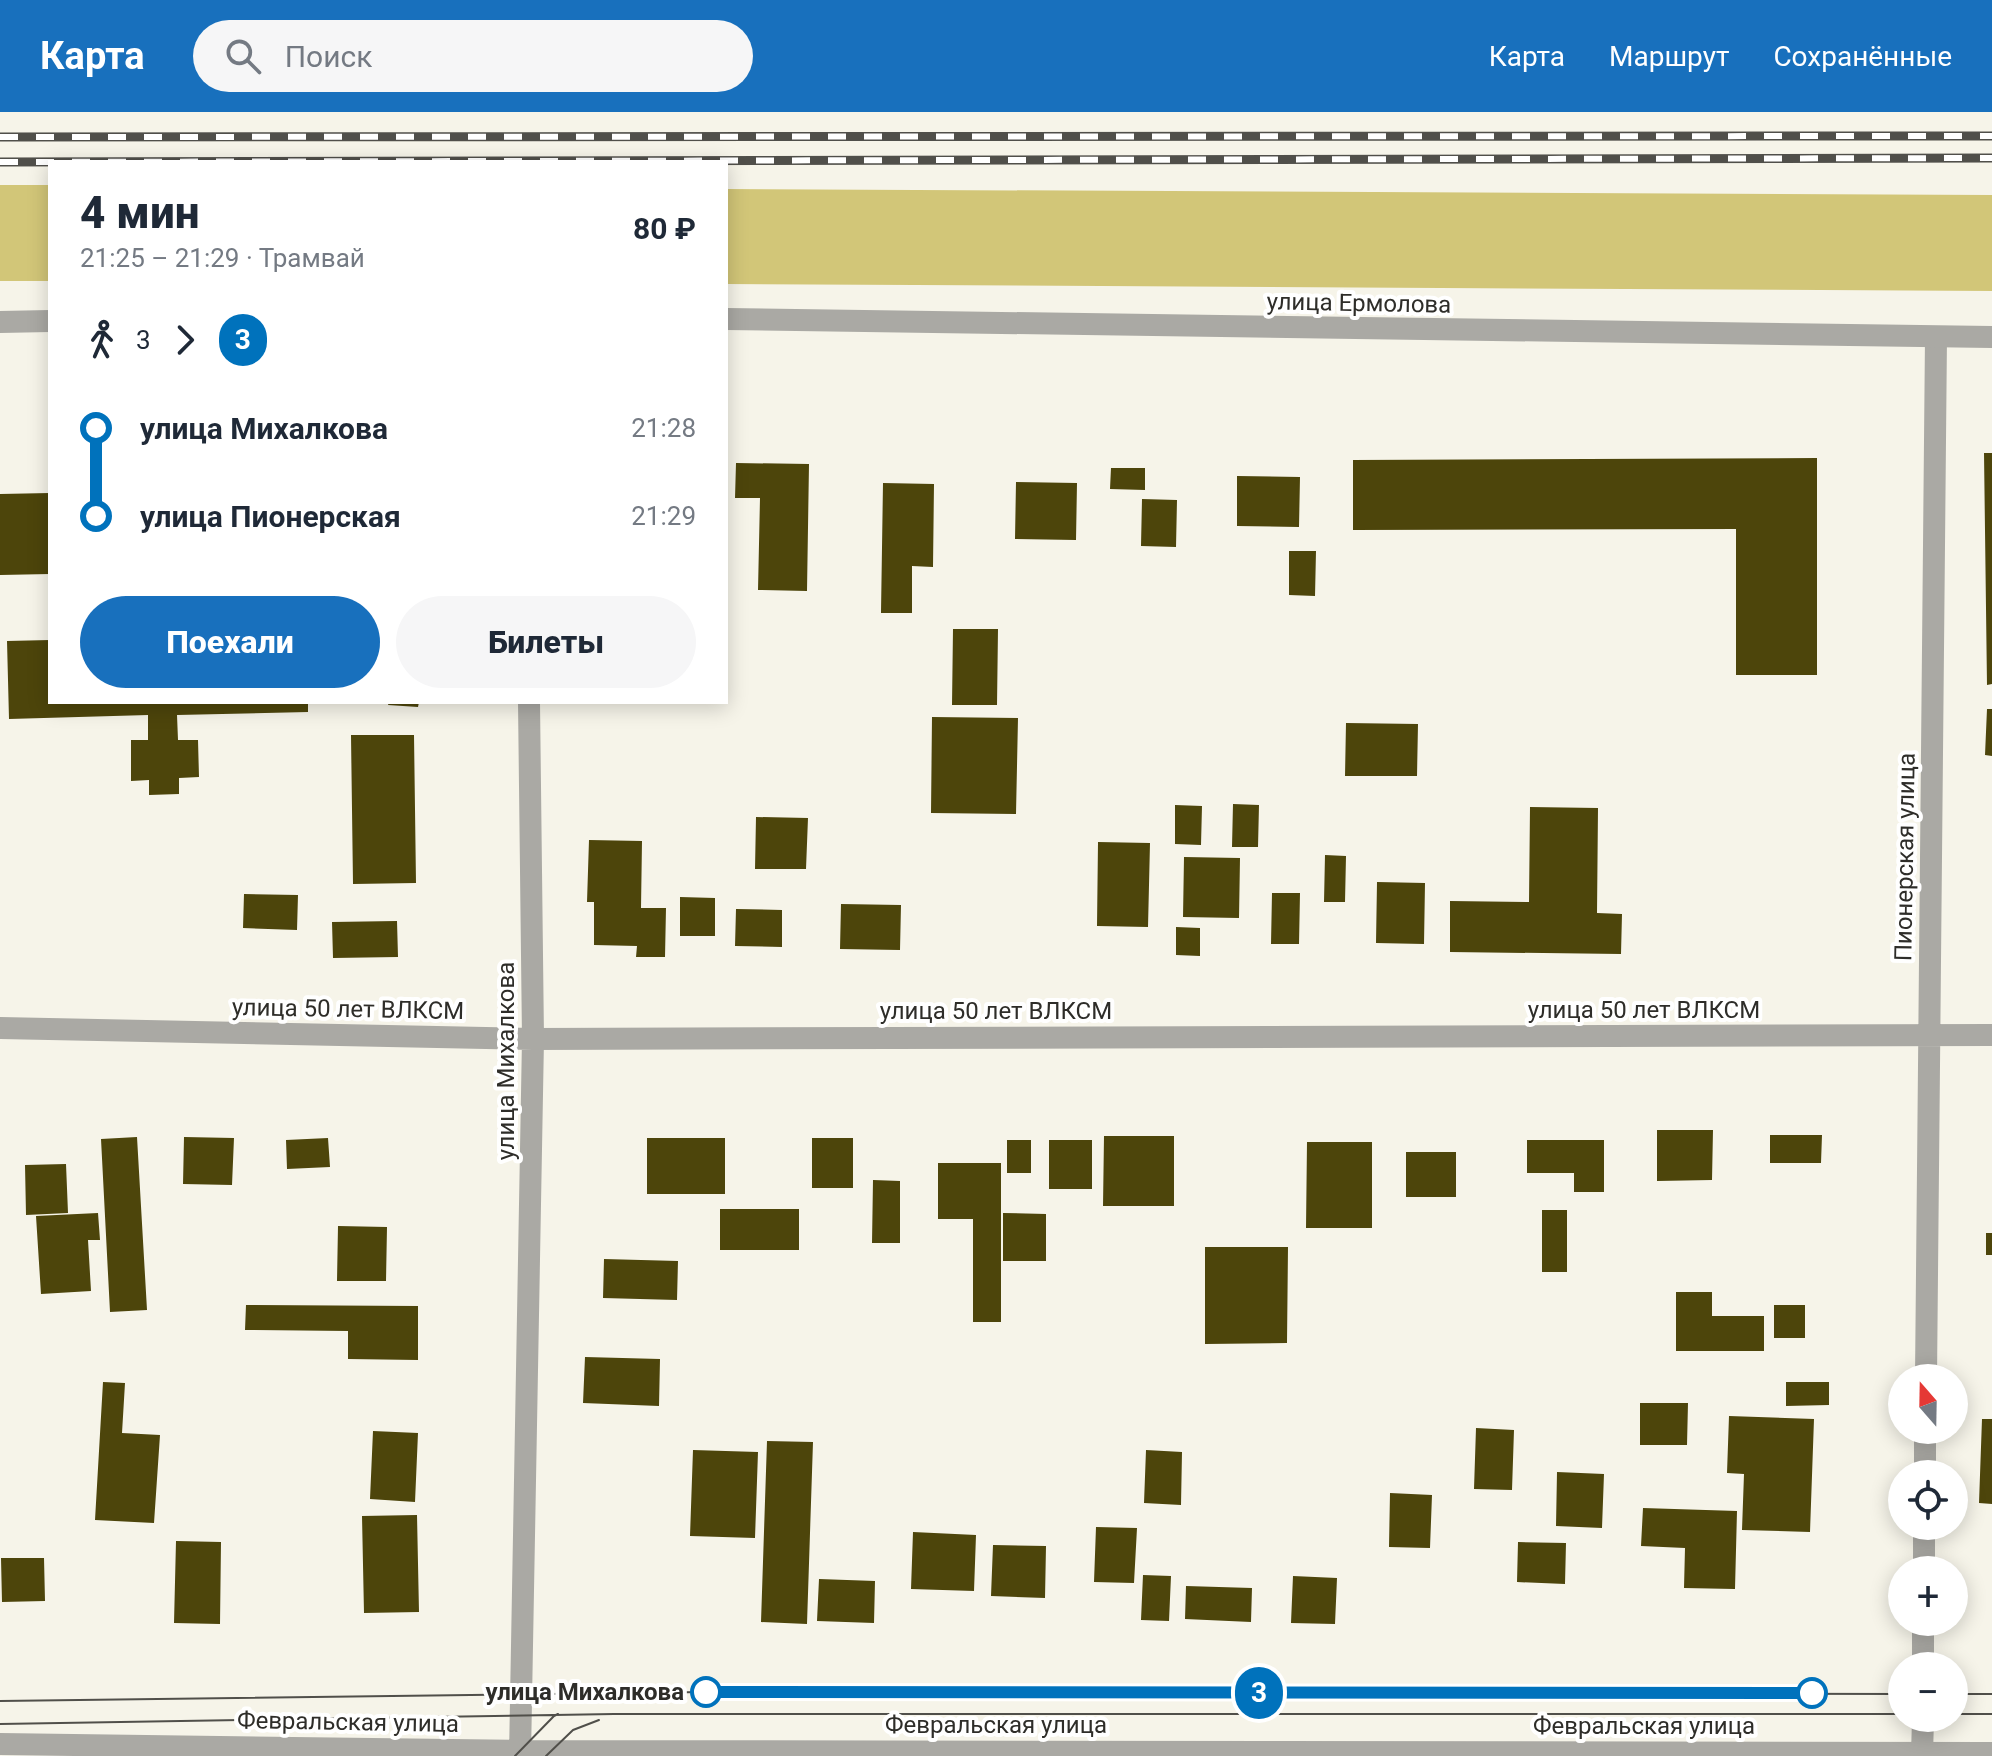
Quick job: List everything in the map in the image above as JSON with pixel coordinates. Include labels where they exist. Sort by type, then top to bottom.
[{"type":"street","name":"улица Ермолова","points":[[728,319],[1992,337]]},
{"type":"street","points":[[0,322],[48,321]]},
{"type":"street","name":"Пионерская улица","points":[[1926,1364],[1936,337]]},
{"type":"street","name":"улица Михалкова","points":[[520,1753],[533,1039],[529,704]]},
{"type":"street","name":"улица 50 лет ВЛКСМ","points":[[0,1028],[533,1039],[1992,1035]]},
{"type":"street","points":[[1922,1754],[1923,1732]]},
{"type":"street","name":"Февральская улица","points":[[0,1744],[520,1753],[1992,1753]]},
{"type":"shaded area","points":[[0,185],[48,185],[48,281],[0,281]]},
{"type":"shaded area","points":[[728,189],[1992,195],[1992,291],[728,284]]},
{"type":"building","points":[[1984,453],[1992,453],[1992,684],[1987,685]]},
{"type":"building","points":[[1817,458],[1817,675],[1736,675],[1736,529],[1353,530],[1353,460]]},
{"type":"building","points":[[736,463],[809,464],[807,591],[758,590],[760,498],[735,498]]},
{"type":"building","points":[[1111,468],[1145,468],[1145,490],[1110,489]]},
{"type":"building","points":[[1237,476],[1300,477],[1299,527],[1237,526]]},
{"type":"building","points":[[1016,482],[1077,483],[1076,540],[1015,539]]},
{"type":"building","points":[[883,483],[934,484],[933,567],[912,566],[912,613],[881,613]]},
{"type":"building","points":[[48,493],[48,574],[0,575],[0,494]]},
{"type":"building","points":[[1142,499],[1177,500],[1176,547],[1141,546]]},
{"type":"building","points":[[1289,551],[1316,551],[1315,596],[1289,595]]},
{"type":"building","points":[[953,629],[998,629],[997,705],[952,705]]},
{"type":"building","points":[[48,640],[48,704],[308,704],[308,712],[177,715],[178,740],[198,740],[199,777],[179,778],[179,794],[149,795],[149,780],[131,781],[131,740],[148,740],[148,715],[9,719],[7,641]]},
{"type":"building","points":[[388,704],[419,704],[418,707]]},
{"type":"building","points":[[1987,709],[1992,709],[1992,756],[1985,755]]},
{"type":"building","points":[[932,717],[1018,718],[1016,814],[931,813]]},
{"type":"building","points":[[1346,723],[1418,724],[1417,776],[1345,776]]},
{"type":"building","points":[[351,735],[414,735],[416,883],[353,884]]},
{"type":"building","points":[[1233,804],[1259,805],[1258,847],[1232,847]]},
{"type":"building","points":[[1175,805],[1202,806],[1201,845],[1175,844]]},
{"type":"building","points":[[1530,807],[1598,808],[1597,913],[1622,914],[1621,954],[1450,952],[1450,901],[1529,902]]},
{"type":"building","points":[[756,817],[808,818],[806,869],[755,869]]},
{"type":"building","points":[[589,840],[642,841],[641,908],[666,908],[665,957],[636,957],[637,946],[594,945],[594,902],[587,902]]},
{"type":"building","points":[[1098,842],[1150,843],[1148,927],[1097,926]]},
{"type":"building","points":[[1325,855],[1346,856],[1345,902],[1324,902]]},
{"type":"building","points":[[1184,857],[1240,858],[1239,918],[1183,917]]},
{"type":"building","points":[[1377,882],[1425,883],[1424,944],[1376,943]]},
{"type":"building","points":[[1272,893],[1300,893],[1299,944],[1271,944]]},
{"type":"building","points":[[244,894],[298,895],[297,930],[243,928]]},
{"type":"building","points":[[680,897],[715,898],[715,936],[680,936]]},
{"type":"building","points":[[841,904],[901,905],[900,950],[840,949]]},
{"type":"building","points":[[736,909],[782,910],[782,947],[735,946]]},
{"type":"building","points":[[397,921],[398,957],[333,958],[332,922]]},
{"type":"building","points":[[1176,927],[1200,928],[1200,956],[1176,955]]},
{"type":"building","points":[[1657,1130],[1713,1130],[1712,1180],[1657,1181]]},
{"type":"building","points":[[1770,1135],[1822,1135],[1821,1163],[1770,1163]]},
{"type":"building","points":[[1104,1136],[1174,1136],[1174,1206],[1103,1206]]},
{"type":"building","points":[[137,1137],[147,1310],[110,1312],[101,1139]]},
{"type":"building","points":[[184,1137],[234,1138],[232,1185],[183,1184]]},
{"type":"building","points":[[328,1138],[330,1167],[287,1169],[286,1140]]},
{"type":"building","points":[[647,1138],[725,1138],[725,1194],[647,1194]]},
{"type":"building","points":[[812,1138],[853,1138],[853,1188],[812,1188]]},
{"type":"building","points":[[1007,1140],[1031,1140],[1031,1173],[1007,1173]]},
{"type":"building","points":[[1049,1140],[1092,1140],[1092,1189],[1049,1189]]},
{"type":"building","points":[[1527,1140],[1604,1140],[1604,1192],[1574,1192],[1574,1173],[1527,1173]]},
{"type":"building","points":[[1307,1142],[1372,1142],[1372,1228],[1306,1228]]},
{"type":"building","points":[[1406,1152],[1456,1152],[1456,1197],[1406,1197]]},
{"type":"building","points":[[938,1163],[1001,1163],[1001,1322],[973,1322],[973,1219],[938,1219]]},
{"type":"building","points":[[66,1164],[68,1213],[26,1215],[25,1165]]},
{"type":"building","points":[[873,1180],[900,1181],[900,1243],[872,1243]]},
{"type":"building","points":[[720,1209],[799,1209],[799,1250],[720,1250]]},
{"type":"building","points":[[1542,1210],[1567,1210],[1567,1272],[1542,1272]]},
{"type":"building","points":[[98,1213],[100,1240],[88,1240],[91,1291],[41,1294],[36,1216]]},
{"type":"building","points":[[1003,1213],[1046,1214],[1046,1261],[1003,1261]]},
{"type":"building","points":[[338,1226],[387,1227],[386,1281],[337,1281]]},
{"type":"building","points":[[1986,1233],[1992,1233],[1992,1255],[1986,1255]]},
{"type":"building","points":[[1205,1247],[1288,1247],[1287,1343],[1205,1344]]},
{"type":"building","points":[[604,1259],[678,1261],[677,1300],[603,1298]]},
{"type":"building","points":[[1676,1292],[1712,1292],[1712,1316],[1764,1316],[1764,1351],[1676,1351]]},
{"type":"building","points":[[246,1305],[418,1306],[418,1360],[348,1359],[348,1331],[245,1330]]},
{"type":"building","points":[[1774,1305],[1805,1305],[1805,1338],[1774,1338]]},
{"type":"building","points":[[585,1357],[660,1359],[659,1406],[583,1403]]},
{"type":"building","points":[[103,1382],[125,1383],[122,1433],[160,1435],[154,1523],[95,1520]]},
{"type":"building","points":[[1786,1382],[1829,1382],[1829,1405],[1786,1406]]},
{"type":"building","points":[[1640,1403],[1688,1403],[1687,1445],[1640,1445]]},
{"type":"building","points":[[1729,1416],[1814,1419],[1810,1532],[1742,1530],[1744,1474],[1727,1473]]},
{"type":"building","points":[[1982,1419],[1992,1419],[1992,1504],[1979,1503]]},
{"type":"building","points":[[1476,1428],[1514,1430],[1512,1490],[1474,1489]]},
{"type":"building","points":[[373,1431],[418,1433],[415,1502],[370,1499]]},
{"type":"building","points":[[767,1441],[813,1442],[807,1624],[761,1622]]},
{"type":"building","points":[[693,1450],[758,1452],[755,1538],[690,1536]]},
{"type":"building","points":[[1146,1450],[1182,1452],[1181,1505],[1144,1503]]},
{"type":"building","points":[[1557,1472],[1604,1474],[1602,1528],[1556,1526]]},
{"type":"building","points":[[1390,1493],[1432,1495],[1430,1548],[1389,1547]]},
{"type":"building","points":[[1643,1508],[1737,1511],[1735,1589],[1684,1588],[1685,1548],[1641,1546]]},
{"type":"building","points":[[417,1515],[419,1612],[364,1613],[362,1516]]},
{"type":"building","points":[[1096,1527],[1137,1528],[1134,1583],[1094,1582]]},
{"type":"building","points":[[913,1532],[976,1535],[974,1591],[911,1589]]},
{"type":"building","points":[[176,1541],[221,1542],[220,1624],[174,1623]]},
{"type":"building","points":[[1518,1542],[1566,1543],[1565,1584],[1517,1582]]},
{"type":"building","points":[[993,1545],[1046,1546],[1045,1598],[991,1596]]},
{"type":"building","points":[[1,1558],[44,1558],[45,1601],[2,1602]]},
{"type":"building","points":[[1143,1575],[1171,1576],[1169,1621],[1141,1620]]},
{"type":"building","points":[[1293,1576],[1337,1578],[1335,1624],[1291,1623]]},
{"type":"building","points":[[819,1579],[875,1581],[874,1623],[817,1621]]},
{"type":"building","points":[[1186,1586],[1252,1588],[1251,1622],[1185,1619]]},
{"type":"tram line","points":[[0,1701],[706,1692],[1888,1694]]},
{"type":"tram line","name":"3","points":[[706,1692],[1812,1693]]},
{"type":"tram line","points":[[1968,1694],[1992,1694]]},
{"type":"tram line","points":[[515,1756],[558,1714]]},
{"type":"tram line","points":[[0,1724],[614,1714],[1888,1714]]},
{"type":"tram line","points":[[1968,1714],[1992,1714]]},
{"type":"tram line","points":[[546,1756],[573,1730],[599,1720]]},
{"type":"railway","points":[[0,137],[1992,136]]},
{"type":"railway","points":[[728,161],[1992,158]]},
{"type":"railway","points":[[0,162],[48,162]]},
{"type":"place","name":"улица Михалкова","points":[[706,1692]]}]
